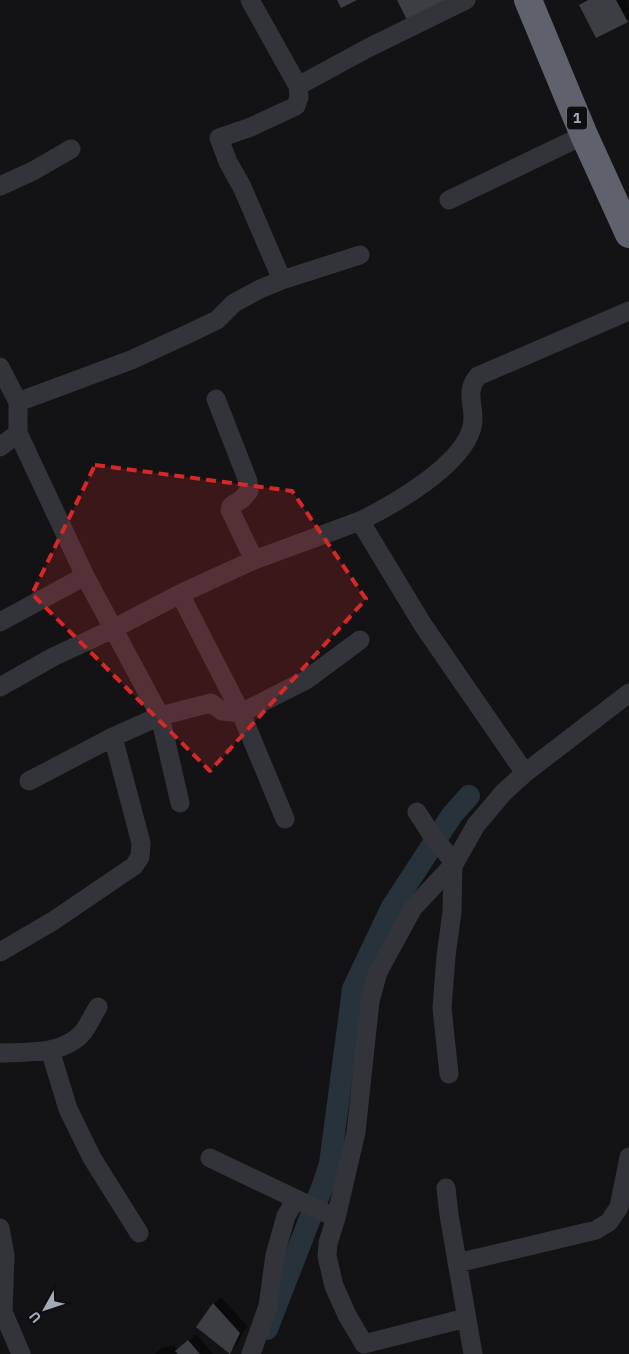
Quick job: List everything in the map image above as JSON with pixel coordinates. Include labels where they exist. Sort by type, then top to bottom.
[{"type":"highway","name":"1","points":[[528,0],[584,135],[629,234]]},
{"type":"street","points":[[250,0],[298,86],[299,97],[296,106],[251,127],[219,138],[228,162],[242,187],[282,280]]},
{"type":"street","points":[[298,86],[368,48],[466,0]]},
{"type":"street","points":[[449,200],[584,135]]},
{"type":"street","points":[[0,186],[33,171],[71,149]]},
{"type":"street","points":[[18,402],[130,360],[190,333],[217,320],[234,303],[260,289],[360,255]]},
{"type":"street","points":[[0,687],[53,657],[113,629],[180,594],[254,560],[360,521],[410,492],[461,450],[469,437],[472,426],[471,387],[478,376],[629,310]]},
{"type":"street","points":[[0,367],[18,402],[18,434],[85,576],[160,716],[180,803]]},
{"type":"street","points":[[216,399],[248,481],[249,491],[242,499],[231,506],[230,510],[254,560]]},
{"type":"street","points":[[0,447],[18,434]]},
{"type":"street","points":[[360,521],[423,624],[525,773]]},
{"type":"street","points":[[0,622],[85,576]]},
{"type":"street","points":[[180,594],[241,713],[285,819]]},
{"type":"street","points":[[29,781],[113,737],[160,716],[211,703],[222,711],[241,713],[306,680],[360,640]]},
{"type":"street","points":[[466,1318],[364,1344],[347,1316],[334,1286],[327,1256],[328,1243],[356,1132],[370,1001],[378,972],[413,908],[453,861],[476,825],[504,792],[525,773],[629,693]]},
{"type":"street","points":[[0,952],[53,921],[110,884],[134,866],[140,857],[141,843],[113,737]]},
{"type":"street","points":[[417,812],[453,861],[452,912],[442,1008],[449,1074]]},
{"type":"street","points":[[0,1053],[50,1050],[69,1044],[83,1032],[98,1007]]},
{"type":"street","points":[[50,1050],[68,1109],[92,1158],[139,1233]]},
{"type":"street","points":[[210,1158],[334,1218]]},
{"type":"street","points":[[457,1263],[596,1230],[610,1222],[619,1207],[629,1158]]},
{"type":"street","points":[[446,1188],[473,1354]]},
{"type":"street","points":[[251,1354],[268,1306],[276,1255],[286,1216],[301,1201]]},
{"type":"street","points":[[0,1228],[5,1255],[4,1312],[21,1354]]},
{"type":"highlighted area","points":[[95,465],[292,491],[366,599],[210,771],[32,594]]},
{"type":"building","points":[[337,0],[357,0],[341,8]]},
{"type":"building","points":[[397,0],[454,0],[408,22]]},
{"type":"building","points":[[588,0],[616,0],[628,22],[596,38],[579,5]]},
{"type":"building","points":[[213,1303],[240,1333],[230,1354],[196,1327]]},
{"type":"building","points":[[188,1340],[200,1354],[178,1354],[175,1351]]},
{"type":"waterway","points":[[267,1329],[330,1164],[353,989],[392,907],[452,815],[469,796]]}]
